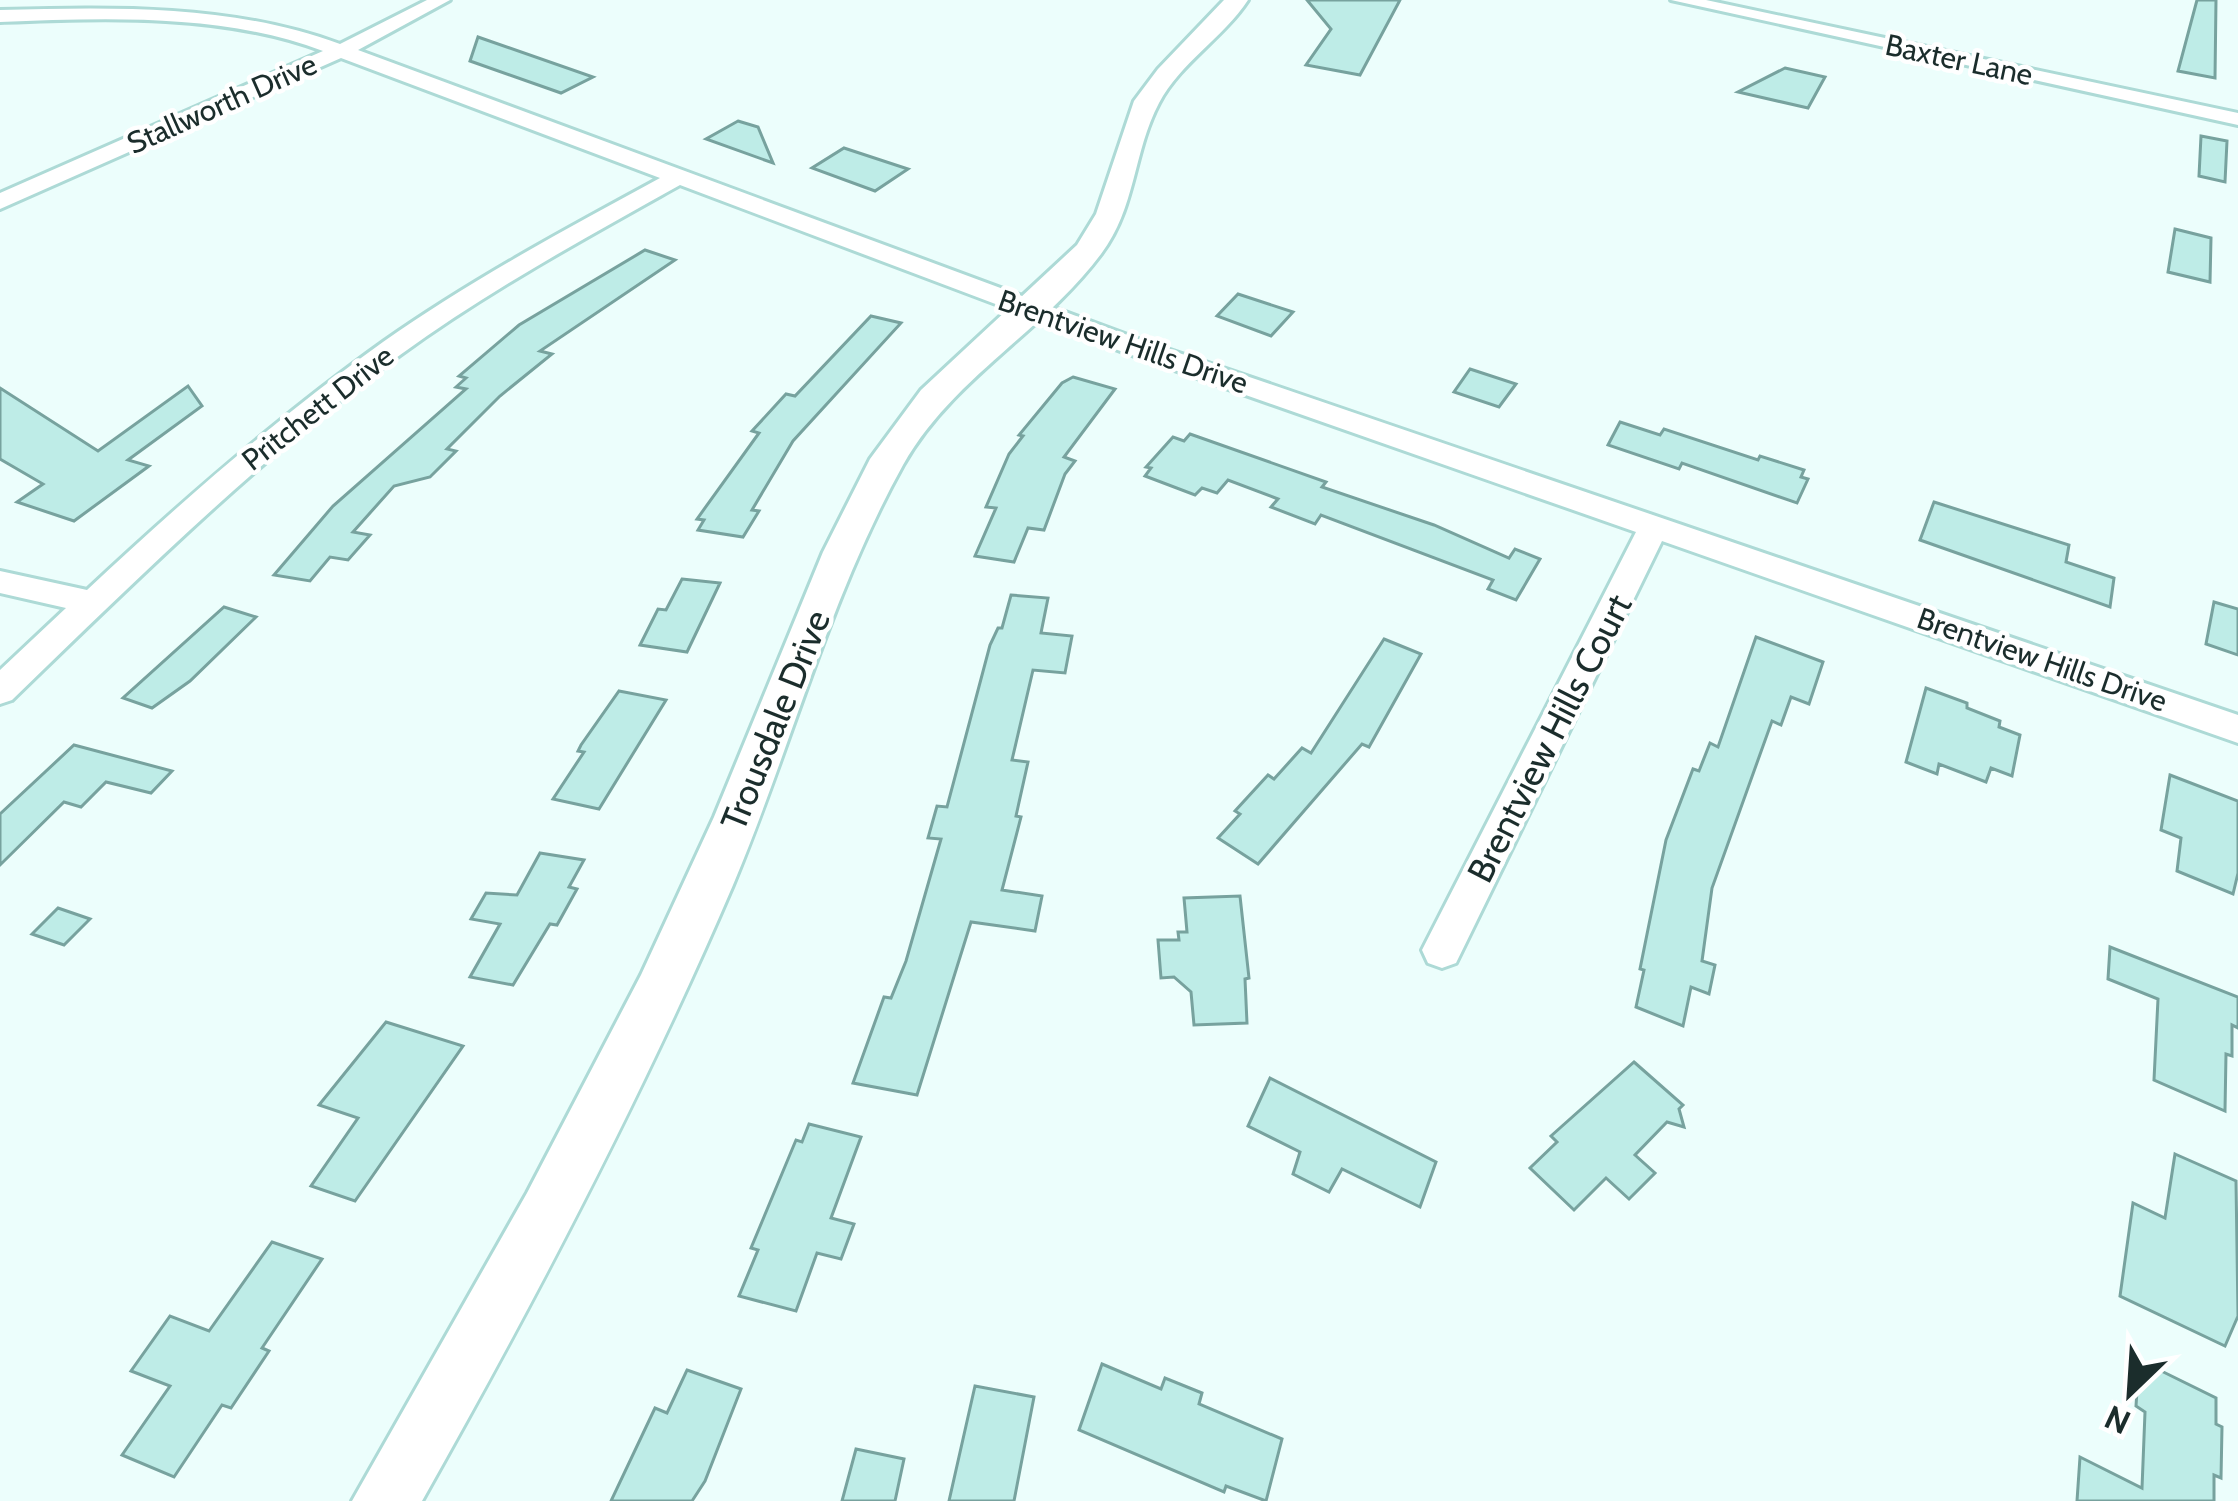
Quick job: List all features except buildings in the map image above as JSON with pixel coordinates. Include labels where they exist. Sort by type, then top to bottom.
[{"type":"street","name":"Stallworth Drive","points":[[0,202],[340,51],[441,0]]},
{"type":"street","name":"Trousdale Drive","points":[[385,1501],[547,1215],[646,1020],[712,877],[878,476],[936,392],[1078,262],[1104,230],[1119,200],[1145,104],[1236,0]]},
{"type":"street","name":"Baxter Lane","points":[[1680,0],[2238,119]]},
{"type":"street","name":"Brentview Hills Drive","points":[[0,16],[124,13],[206,18],[280,31],[1027,308],[2238,729]]},
{"type":"street","name":"Pritchett Drive","points":[[0,691],[249,461],[356,374],[478,290],[675,179]]},
{"type":"street","name":"Brentview Hills Court","points":[[1442,950],[1655,525]]},
{"type":"street","points":[[0,582],[94,603]]}]
